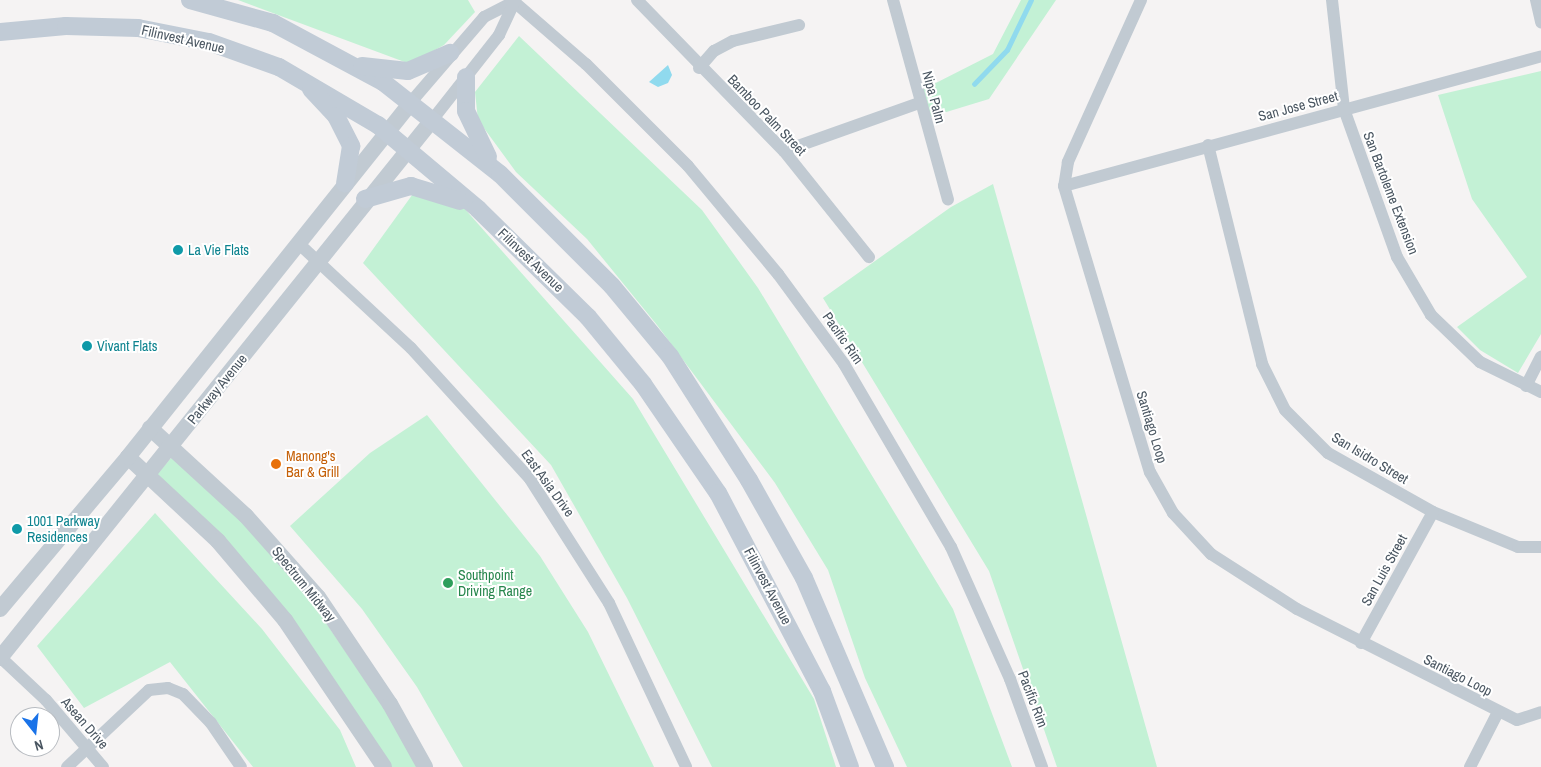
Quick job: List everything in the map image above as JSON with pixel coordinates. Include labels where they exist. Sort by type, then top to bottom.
[{"type":"main road","points":[[190,0],[272,23],[352,64],[411,102],[433,119],[500,174],[573,244],[670,356],[749,480],[804,578],[886,767]]},
{"type":"main road","name":"Filinvest Avenue","points":[[0,32],[66,26],[138,28],[209,42],[299,76],[387,131],[478,209],[594,325],[643,384],[718,493],[822,691],[850,767]]},
{"type":"main road","points":[[352,64],[408,71],[450,53]]},
{"type":"main road","points":[[299,76],[336,116],[347,136],[352,153],[345,184]]},
{"type":"main road","points":[[466,77],[468,119],[500,174]]},
{"type":"main road","points":[[365,199],[411,186],[441,192],[478,209]]},
{"type":"street","name":"Bamboo Palm Street","points":[[637,0],[699,68],[784,151],[869,257]]},
{"type":"street","name":"Nipa Palm","points":[[893,0],[919,103],[948,200]]},
{"type":"street","name":"Santiago Loop","points":[[1141,0],[1068,162],[1064,186],[1150,472],[1173,513],[1211,554],[1361,643],[1517,720],[1541,712]]},
{"type":"street","name":"San Bartoleme Extension","points":[[1332,0],[1344,109],[1397,258],[1431,315],[1480,362],[1541,392]]},
{"type":"street","points":[[1536,0],[1541,22]]},
{"type":"street","points":[[411,102],[450,53],[484,17],[514,1]]},
{"type":"street","points":[[433,119],[499,35],[514,1]]},
{"type":"street","name":"Pacific Rim","points":[[514,1],[586,64],[688,166],[778,274],[844,364],[951,547],[1010,679],[1042,767]]},
{"type":"street","points":[[699,68],[714,51],[733,41],[799,25]]},
{"type":"street","name":"San Jose Street","points":[[1064,186],[1208,145],[1541,56]]},
{"type":"street","name":"Parkway Avenue","points":[[0,609],[128,457],[411,102]]},
{"type":"street","points":[[784,151],[919,103]]},
{"type":"street","name":"Parkway Avenue","points":[[0,657],[319,262],[365,199],[433,119]]},
{"type":"street","name":"San Isidro Street","points":[[1208,145],[1262,364],[1285,410],[1328,453],[1433,512],[1518,548],[1541,547]]},
{"type":"street","name":"East Asia Drive","points":[[298,243],[411,348],[530,479],[609,603],[686,767]]},
{"type":"street","points":[[1526,386],[1541,358]]},
{"type":"street","name":"Spectrum Midway","points":[[150,428],[246,516],[318,597],[390,704],[425,767]]},
{"type":"street","points":[[128,457],[218,541],[284,620],[384,767]]},
{"type":"street","name":"San Luis Street","points":[[1361,643],[1433,512]]},
{"type":"street","name":"Asean Drive","points":[[0,657],[86,746],[103,767]]},
{"type":"street","points":[[67,767],[86,746],[150,690],[168,688],[183,694],[211,723],[241,767]]},
{"type":"street","points":[[1470,767],[1498,712]]},
{"type":"green space","points":[[238,0],[468,0],[475,12],[444,45],[410,64]]},
{"type":"green space","points":[[1021,0],[1056,0],[989,99],[930,117],[922,90],[993,54]]},
{"type":"green space","points":[[519,36],[702,210],[758,288],[953,609],[1012,767],[907,767],[865,678],[828,570],[775,483],[657,325],[587,239],[516,172],[478,120],[475,92]]},
{"type":"green space","points":[[1541,71],[1541,334],[1518,373],[1480,350],[1457,327],[1527,277],[1472,199],[1438,95]]},
{"type":"green space","points":[[993,184],[1157,767],[1057,767],[989,571],[823,298],[951,207]]},
{"type":"green space","points":[[415,191],[464,208],[633,399],[814,699],[836,767],[712,767],[627,598],[551,465],[363,263]]},
{"type":"green space","name":"Southpoint Driving Range","points":[[427,415],[540,556],[588,632],[654,767],[463,767],[417,687],[362,609],[290,526],[370,453]]},
{"type":"green space","points":[[172,457],[240,516],[311,601],[402,734],[418,767],[388,767],[323,665],[156,475]]},
{"type":"green space","points":[[155,513],[262,629],[340,730],[356,767],[253,767],[170,662],[84,708],[37,646]]},
{"type":"water","points":[[668,65],[672,75],[668,83],[658,87],[649,82]]},
{"type":"waterway","points":[[974,84],[1007,50],[1031,0]]},
{"type":"place","name":"La Vie Flats","points":[[178,250]]},
{"type":"place","name":"Vivant Flats","points":[[87,346]]},
{"type":"place","name":"Manong's Bar & Grill","points":[[276,464]]},
{"type":"place","name":"1001 Parkway Residences","points":[[17,529]]},
{"type":"place","name":"Southpoint Driving Range","points":[[448,583]]}]
